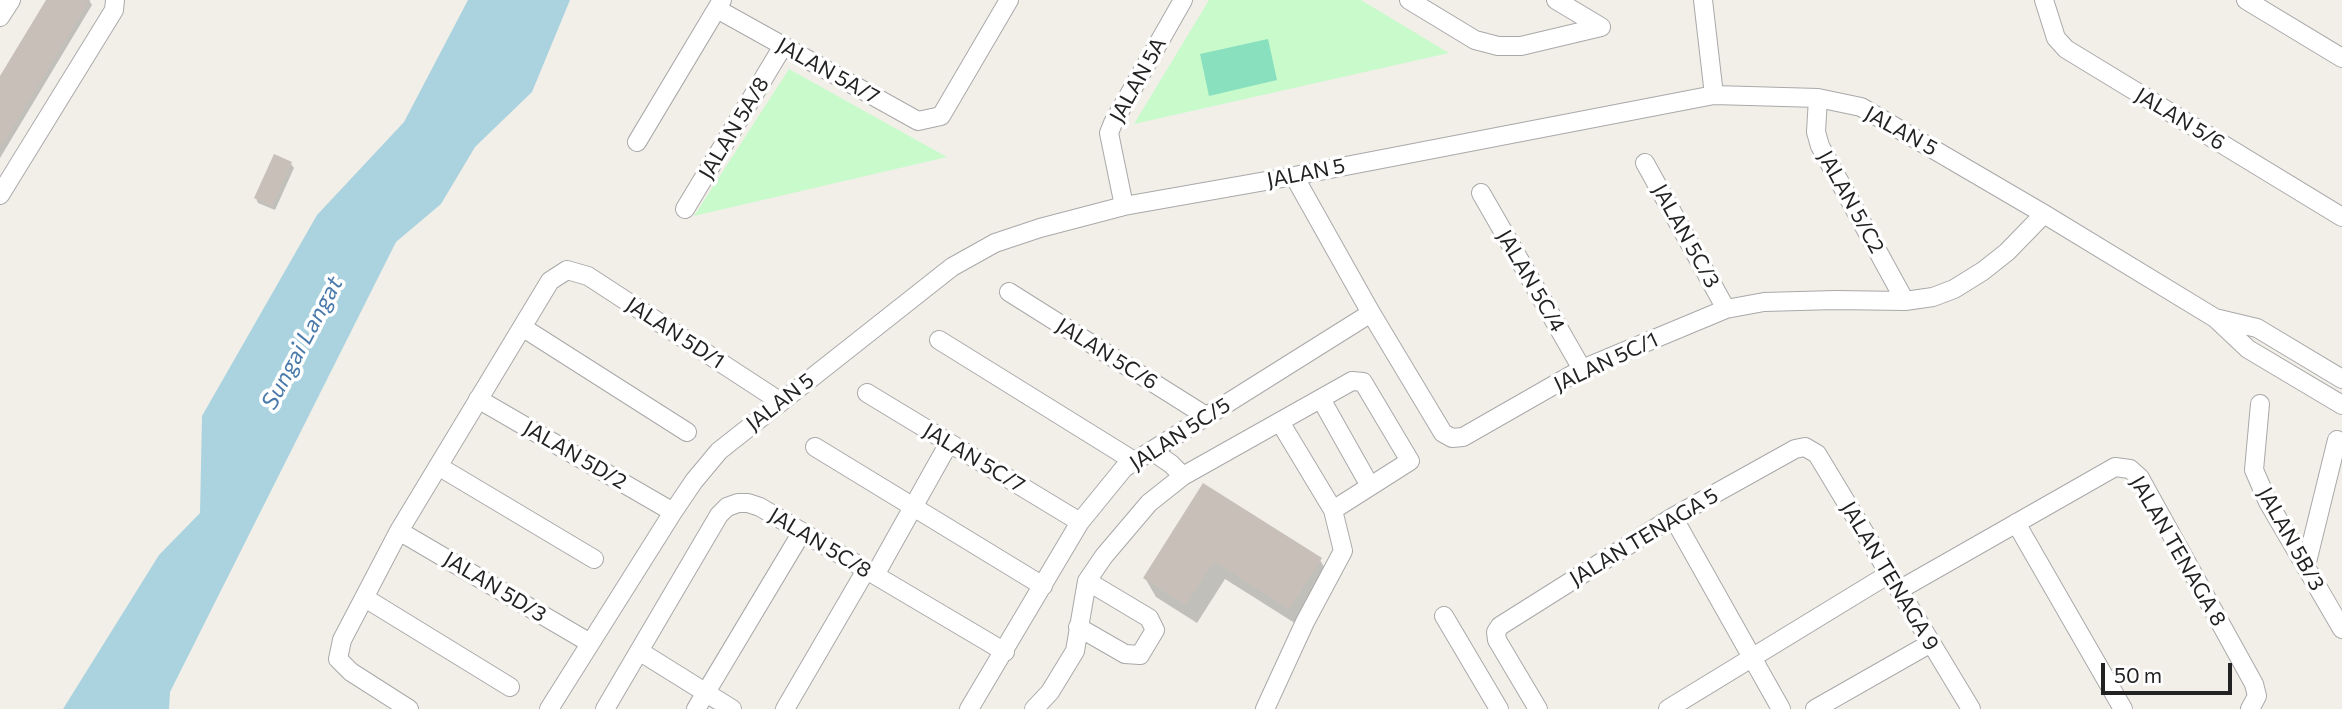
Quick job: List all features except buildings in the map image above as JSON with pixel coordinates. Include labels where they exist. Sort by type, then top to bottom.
[{"type":"street","points":[[0,17],[10,0]]},
{"type":"street","points":[[1,193],[114,10],[115,0]]},
{"type":"street","points":[[1409,0],[1433,6],[1475,40],[1499,46],[1521,46],[1601,27],[1556,0]]},
{"type":"street","points":[[1703,0],[1714,95]]},
{"type":"street","name":"JALAN 5/6","points":[[2044,0],[2056,38],[2066,49],[2342,217]]},
{"type":"street","points":[[2246,0],[2342,58]]},
{"type":"street","name":"JALAN 5A","points":[[1124,206],[1109,133],[1112,123],[1181,1]]},
{"type":"street","name":"JALAN 5A/7","points":[[720,5],[783,46],[918,121],[941,116],[1004,2]]},
{"type":"street","points":[[636,142],[720,5]]},
{"type":"street","name":"JALAN 5A/8","points":[[685,209],[783,46]]},
{"type":"street","name":"JALAN 5","points":[[549,709],[673,512],[719,451],[952,267],[995,243],[1124,206],[1714,95],[1818,98],[1861,107],[2215,318],[2248,349],[2342,405]]},
{"type":"street","name":"JALAN 5/C2","points":[[1818,98],[1816,132],[1820,146],[1905,301]]},
{"type":"street","name":"JALAN 5C/3","points":[[1645,163],[1726,309]]},
{"type":"street","name":"JALAN 5C/1","points":[[1294,176],[1371,313],[1443,433],[1452,438],[1464,437],[1582,369],[1726,309],[1764,302],[1905,301],[1933,297],[1954,289],[1983,271],[2007,252],[2044,214]]},
{"type":"street","name":"JALAN 5C/4","points":[[1481,193],[1582,369]]},
{"type":"street","name":"JALAN 5D/1","points":[[522,327],[550,281],[567,270],[588,276],[781,401]]},
{"type":"street","name":"JALAN 5C/6","points":[[1009,292],[1206,416]]},
{"type":"street","name":"JALAN 5C/5","points":[[969,709],[1080,522],[1115,479],[1134,461],[1371,313]]},
{"type":"street","name":"JALAN 5","points":[[2215,318],[2257,328],[2342,379]]},
{"type":"street","points":[[409,709],[351,672],[338,659],[342,640],[399,531],[522,327],[687,432]]},
{"type":"street","points":[[939,340],[1134,461]]},
{"type":"street","points":[[1034,709],[1050,692],[1075,650],[1087,581],[1104,556],[1177,470],[1280,422],[1352,381],[1363,382],[1410,461],[1333,510]]},
{"type":"street","name":"JALAN 5C/7","points":[[867,393],[1080,522]]},
{"type":"street","name":"JALAN 5D/2","points":[[478,399],[673,512]]},
{"type":"street","points":[[1321,399],[1370,486]]},
{"type":"street","name":"JALAN 5B/3","points":[[2260,404],[2255,470],[2268,502],[2340,619]]},
{"type":"street","points":[[1265,709],[1343,551],[1333,510],[1280,422]]},
{"type":"street","points":[[2306,566],[2337,440]]},
{"type":"street","points":[[785,709],[913,508],[949,443]]},
{"type":"street","points":[[815,447],[1043,586]]},
{"type":"street","points":[[1158,447],[1177,470]]},
{"type":"street","name":"JALAN TENAGA 5","points":[[1538,709],[1497,640],[1496,632],[1500,626],[1673,517],[1796,449],[1805,447]]},
{"type":"street","name":"JALAN TENAGA 9","points":[[1805,447],[1817,454],[1970,709]]},
{"type":"street","points":[[438,466],[594,559]]},
{"type":"street","name":"JALAN TENAGA 8","points":[[2016,523],[2115,467],[2130,469],[2140,478],[2253,684],[2257,696],[2250,709]]},
{"type":"street","name":"JALAN 5C/8","points":[[605,709],[719,515],[727,507],[748,503],[760,507],[1004,652]]},
{"type":"street","points":[[1673,517],[1781,709]]},
{"type":"street","points":[[1899,590],[2016,523],[2123,709]]},
{"type":"street","name":"JALAN 5D/3","points":[[399,531],[590,643]]},
{"type":"street","points":[[696,709],[802,532]]},
{"type":"street","points":[[1668,709],[1889,574]]},
{"type":"street","points":[[1077,627],[1125,654],[1140,655],[1154,630],[1149,618],[1087,581]]},
{"type":"street","points":[[365,598],[510,687]]},
{"type":"street","points":[[1444,616],[1499,709]]},
{"type":"street","points":[[1815,709],[1931,643]]},
{"type":"street","points":[[639,651],[732,709]]},
{"type":"green space","points":[[1209,0],[1361,0],[1449,53],[1134,124]]},
{"type":"green space","points":[[1268,39],[1277,80],[1209,96],[1200,54]]},
{"type":"green space","points":[[789,69],[947,157],[694,216]]},
{"type":"water","name":"Sungai Langat","points":[[468,0],[570,0],[532,92],[475,147],[441,204],[396,242],[170,692],[169,709],[63,709],[159,555],[200,513],[202,416],[317,215],[404,122]]}]
